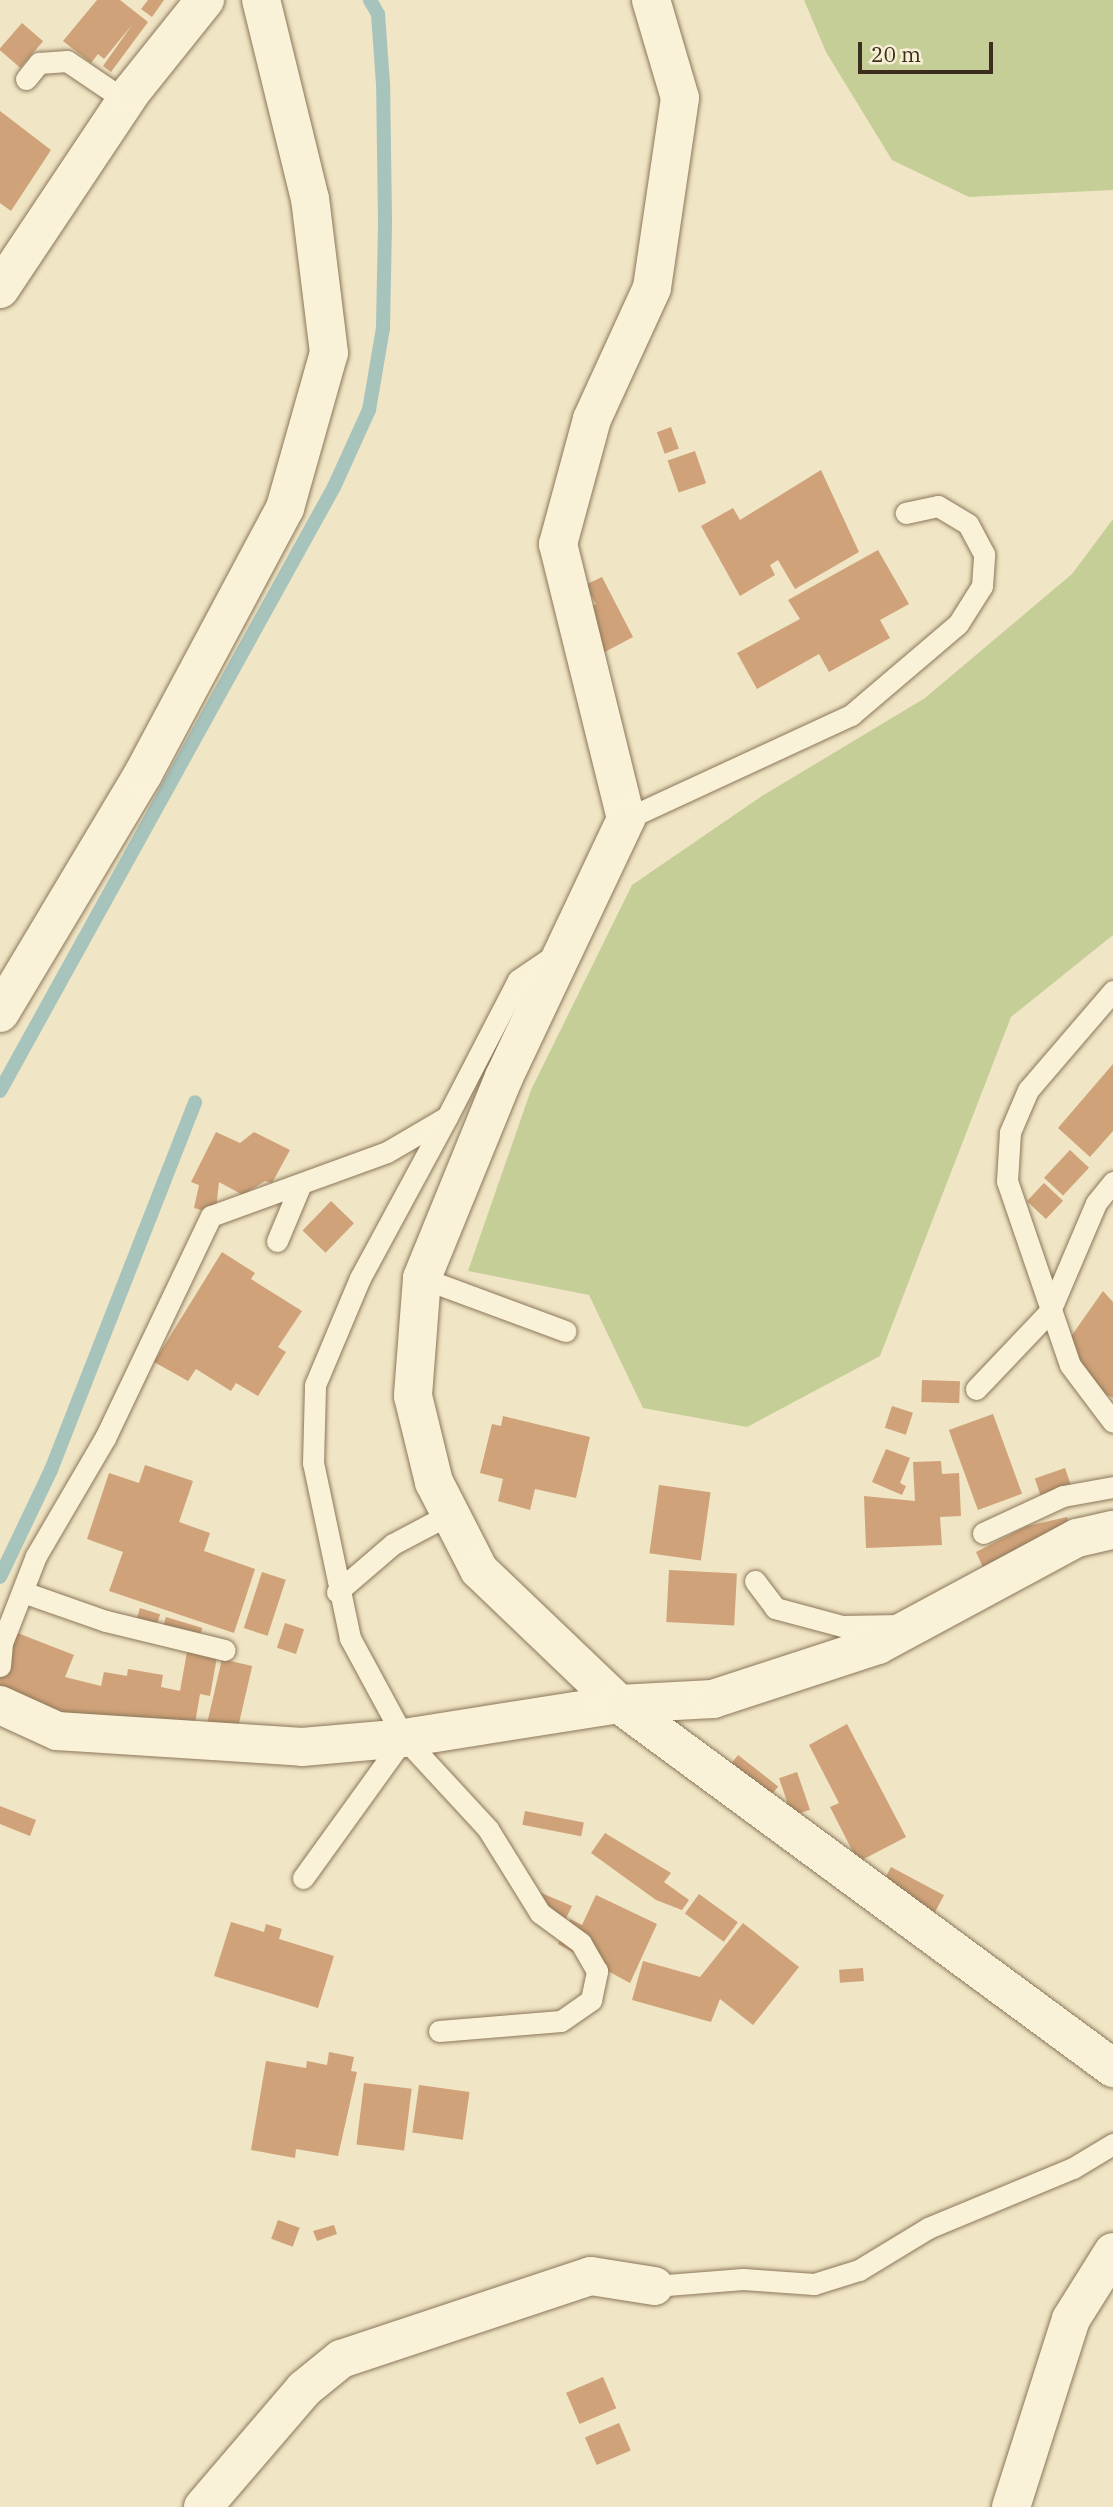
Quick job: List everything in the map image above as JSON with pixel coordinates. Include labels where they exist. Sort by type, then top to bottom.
[{"type":"street","points":[[0,289],[126,101],[205,0]]},
{"type":"street","points":[[0,1013],[144,774],[285,508],[329,353],[310,199],[261,0]]},
{"type":"street","points":[[651,0],[680,98],[652,288],[592,419],[558,544],[626,819],[470,1155],[422,1278],[413,1396],[434,1482],[479,1570],[619,1704],[1113,2068]]},
{"type":"street","points":[[0,1705],[57,1731],[302,1747],[404,1738],[619,1704],[713,1699],[878,1645],[1077,1538],[1113,1530]]},
{"type":"street","points":[[1011,2507],[1071,2319],[1113,2252]]},
{"type":"street","points":[[203,2507],[304,2389],[341,2359],[591,2276],[654,2286]]},
{"type":"lane","points":[[26,79],[39,63],[67,61],[126,101]]},
{"type":"lane","points":[[626,819],[851,715],[958,624],[982,586],[984,554],[968,524],[938,506],[906,513]]},
{"type":"lane","points":[[439,2031],[561,2021],[591,2000],[597,1971],[581,1943],[540,1913],[488,1829],[442,1785],[404,1738],[350,1638],[337,1592],[313,1463],[315,1385],[360,1278],[519,980],[564,950]]},
{"type":"lane","points":[[1113,991],[1028,1090],[1010,1132],[1007,1181],[1070,1365],[1113,1422]]},
{"type":"lane","points":[[0,1666],[2,1643],[36,1556],[105,1438],[211,1216],[300,1186],[387,1152],[447,1117]]},
{"type":"lane","points":[[976,1389],[1050,1311],[1096,1203],[1113,1182]]},
{"type":"lane","points":[[277,1241],[300,1186]]},
{"type":"lane","points":[[422,1278],[565,1331]]},
{"type":"lane","points":[[983,1533],[1063,1496],[1113,1487]]},
{"type":"lane","points":[[337,1592],[393,1544],[450,1514]]},
{"type":"lane","points":[[755,1581],[775,1608],[842,1626],[916,1625]]},
{"type":"lane","points":[[23,1592],[106,1621],[225,1650]]},
{"type":"lane","points":[[303,1878],[365,1799],[404,1738]]},
{"type":"lane","points":[[654,2286],[743,2279],[814,2284],[859,2270],[928,2228],[1073,2168],[1113,2144]]},
{"type":"green space","points":[[804,0],[1113,0],[1113,190],[969,197],[892,160],[826,52]]},
{"type":"green space","points":[[1113,519],[1113,935],[1011,1017],[880,1356],[747,1427],[643,1408],[589,1295],[468,1271],[531,1090],[632,885],[762,796],[925,698],[1072,574]]},
{"type":"building","points":[[97,0],[120,0],[148,22],[111,72],[103,66],[132,25],[104,59],[98,54],[91,63],[63,41]]},
{"type":"building","points":[[148,0],[164,0],[152,17],[141,9]]},
{"type":"building","points":[[22,23],[43,41],[20,68],[0,48]]},
{"type":"building","points":[[0,111],[51,150],[11,211],[0,203]]},
{"type":"building","points":[[671,427],[679,449],[665,454],[657,432]]},
{"type":"building","points":[[695,451],[706,483],[679,493],[668,460]]},
{"type":"building","points":[[821,470],[859,552],[795,589],[778,560],[770,565],[775,575],[740,596],[701,526],[733,508],[740,520]]},
{"type":"building","points":[[878,550],[909,604],[880,620],[890,638],[829,672],[819,654],[757,689],[737,653],[800,619],[788,600]]},
{"type":"building","points":[[602,577],[633,637],[601,654],[579,613],[596,604],[585,585]]},
{"type":"building","points":[[1113,1064],[1113,1131],[1090,1157],[1058,1128]]},
{"type":"building","points":[[216,1132],[240,1143],[254,1132],[290,1150],[272,1183],[265,1181],[243,1195],[219,1182],[216,1209],[209,1212],[194,1208],[199,1185],[191,1182]]},
{"type":"building","points":[[1070,1150],[1089,1168],[1063,1196],[1044,1178]]},
{"type":"building","points":[[1044,1183],[1063,1201],[1046,1219],[1027,1201]]},
{"type":"building","points":[[331,1201],[354,1223],[326,1253],[303,1230]]},
{"type":"building","points":[[222,1252],[255,1273],[251,1279],[302,1311],[278,1347],[286,1352],[258,1396],[236,1383],[231,1391],[196,1369],[188,1381],[154,1362]]},
{"type":"building","points":[[1103,1291],[1113,1302],[1113,1398],[1101,1392],[1067,1342]]},
{"type":"building","points":[[922,1380],[960,1381],[959,1403],[921,1402]]},
{"type":"building","points":[[892,1406],[913,1413],[906,1435],[885,1428]]},
{"type":"building","points":[[993,1414],[1022,1494],[978,1510],[949,1430]]},
{"type":"building","points":[[503,1416],[590,1437],[576,1498],[535,1489],[530,1510],[498,1501],[503,1479],[480,1473],[492,1424],[501,1426]]},
{"type":"building","points":[[886,1449],[910,1458],[900,1483],[906,1486],[902,1495],[872,1482]]},
{"type":"building","points":[[941,1461],[942,1474],[959,1473],[961,1516],[940,1517],[942,1545],[866,1548],[864,1496],[915,1501],[913,1462]]},
{"type":"building","points":[[145,1465],[193,1481],[179,1522],[210,1533],[204,1551],[255,1569],[234,1633],[109,1591],[123,1552],[87,1539],[109,1473],[139,1483]]},
{"type":"building","points":[[1065,1468],[1074,1494],[1044,1505],[1035,1478]]},
{"type":"building","points":[[659,1485],[710,1492],[701,1561],[649,1553]]},
{"type":"building","points":[[1067,1517],[1080,1548],[992,1587],[976,1552],[1027,1526]]},
{"type":"building","points":[[669,1570],[737,1574],[734,1625],[666,1622]]},
{"type":"building","points":[[262,1572],[286,1580],[268,1636],[244,1628]]},
{"type":"building","points":[[140,1608],[160,1614],[155,1630],[135,1624]]},
{"type":"building","points":[[166,1617],[202,1628],[198,1642],[162,1631]]},
{"type":"building","points":[[285,1623],[304,1629],[296,1654],[277,1648]]},
{"type":"building","points":[[15,1632],[74,1655],[65,1677],[101,1686],[104,1672],[127,1676],[128,1669],[163,1675],[161,1687],[180,1691],[187,1652],[217,1657],[210,1696],[200,1694],[190,1753],[0,1705],[0,1670]]},
{"type":"building","points":[[222,1659],[252,1666],[235,1739],[205,1732]]},
{"type":"building","points":[[847,1724],[906,1837],[858,1862],[830,1807],[839,1803],[809,1745]]},
{"type":"building","points":[[738,1755],[778,1786],[767,1801],[727,1769]]},
{"type":"building","points":[[797,1772],[810,1810],[792,1816],[779,1778]]},
{"type":"building","points":[[0,1806],[36,1820],[30,1836],[0,1824]]},
{"type":"building","points":[[525,1811],[584,1822],[581,1836],[522,1825]]},
{"type":"building","points":[[605,1833],[671,1873],[664,1882],[689,1900],[682,1910],[656,1900],[591,1853]]},
{"type":"building","points":[[891,1867],[944,1895],[934,1914],[881,1886]]},
{"type":"building","points":[[539,1892],[572,1906],[558,1935],[534,1903]]},
{"type":"building","points":[[699,1894],[738,1922],[724,1942],[685,1913]]},
{"type":"building","points":[[596,1895],[657,1924],[630,1983],[558,1944],[570,1919],[582,1925]]},
{"type":"building","points":[[231,1922],[264,1932],[266,1924],[282,1929],[279,1939],[334,1956],[318,2008],[214,1976]]},
{"type":"building","points":[[743,1923],[799,1967],[753,2025],[720,1999],[711,2022],[632,2000],[643,1961],[700,1977]]},
{"type":"building","points":[[863,1968],[864,1981],[840,1983],[839,1970]]},
{"type":"building","points":[[329,2052],[354,2057],[351,2071],[357,2072],[338,2156],[296,2149],[295,2158],[251,2150],[266,2061],[306,2068],[307,2061],[327,2065]]},
{"type":"building","points":[[364,2083],[412,2089],[404,2150],[356,2145]]},
{"type":"building","points":[[419,2085],[470,2092],[463,2140],[412,2133]]},
{"type":"building","points":[[278,2220],[300,2228],[293,2247],[271,2239]]},
{"type":"building","points":[[334,2225],[337,2234],[317,2241],[313,2231]]},
{"type":"building","points":[[603,2377],[616,2408],[579,2424],[566,2393]]},
{"type":"building","points":[[619,2423],[631,2451],[597,2465],[585,2437]]},
{"type":"waterway","points":[[0,1091],[334,487],[369,410],[383,328],[385,221],[383,84],[378,14],[370,0]]},
{"type":"waterway","points":[[0,1577],[51,1470],[195,1102]]}]
